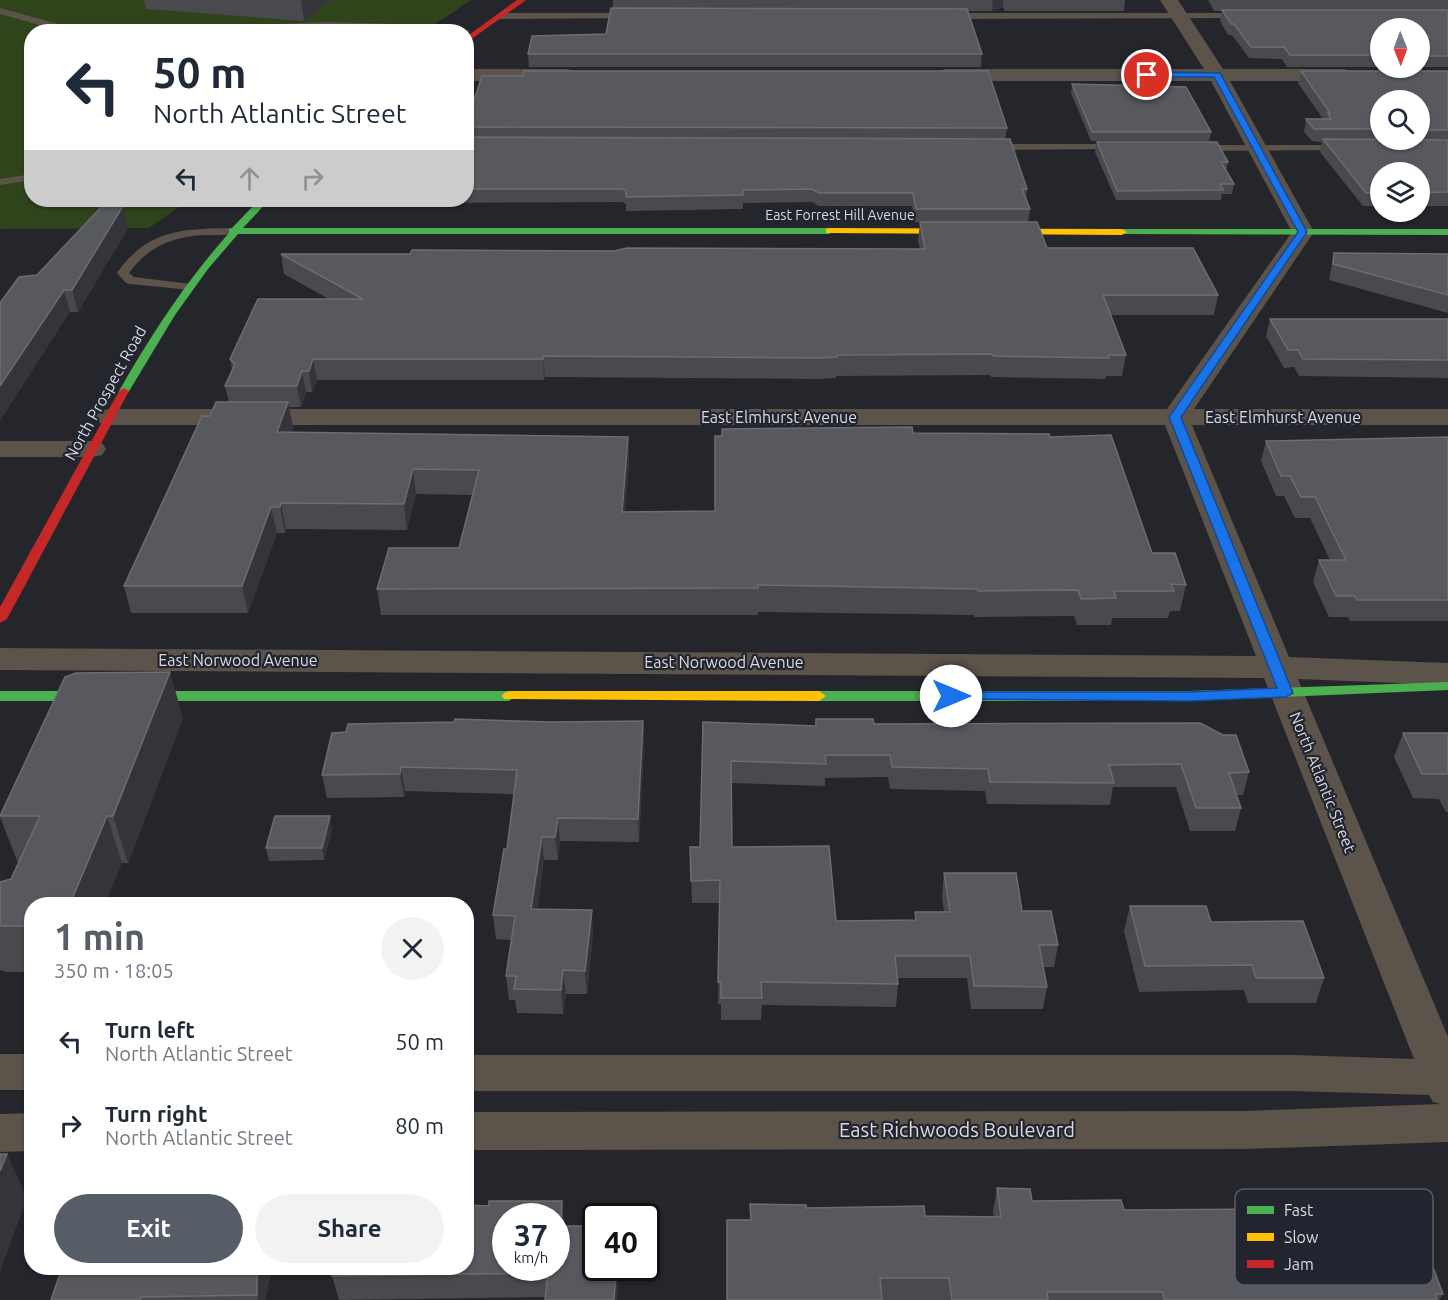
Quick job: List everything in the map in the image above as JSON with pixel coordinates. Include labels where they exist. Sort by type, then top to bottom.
[{"type":"main road","points":[[474,31],[522,0]]},
{"type":"main road","name":"North Prospect Road","points":[[0,619],[141,357],[187,287],[232,231],[257,207]]},
{"type":"main road","name":"East Forrest Hill Avenue","points":[[232,231],[1448,232]]},
{"type":"main road","name":"East Norwood Avenue","points":[[0,696],[1189,696],[1281,680],[1448,686]]},
{"type":"street","points":[[1174,8],[1217,75],[1303,232],[1175,417]]},
{"type":"street","points":[[474,75],[586,75]]},
{"type":"street","points":[[931,75],[1367,75]]},
{"type":"street","name":"East Elmhurst Avenue","points":[[110,417],[1448,417]]},
{"type":"street","name":"North Atlantic Street","points":[[1175,417],[1446,1082]]},
{"type":"street","points":[[0,449],[92,449]]},
{"type":"street","name":"East Norwood Avenue","points":[[0,659],[1208,664],[1281,680],[1448,674]]},
{"type":"street","points":[[0,1072],[24,1072]]},
{"type":"street","points":[[474,1073],[1293,1073],[1446,1082]]},
{"type":"street","name":"East Richwoods Boulevard","points":[[474,1131],[1245,1130],[1448,1123]]},
{"type":"street","points":[[0,1132],[24,1132]]},
{"type":"lane","points":[[941,16],[1174,8],[1250,16]]},
{"type":"lane","points":[[0,11],[46,24]]},
{"type":"lane","points":[[500,16],[643,16]]},
{"type":"lane","points":[[982,147],[1125,147]]},
{"type":"lane","points":[[1185,147],[1353,148]]},
{"type":"lane","points":[[0,182],[24,178]]},
{"type":"lane","points":[[187,287],[130,280],[123,273],[134,255],[154,241],[187,232],[232,231]]},
{"type":"green space","points":[[0,0],[471,0],[435,24],[24,24],[24,207],[179,207],[149,228],[0,229]]},
{"type":"building","points":[[611,8],[967,9],[982,54],[528,54],[532,36],[606,34]]},
{"type":"building","points":[[1222,10],[1448,10],[1448,56],[1430,56],[1430,18],[1370,18],[1370,55],[1290,55],[1284,47],[1251,47],[1234,24],[1231,24]]},
{"type":"building","points":[[524,71],[988,71],[1007,128],[474,127],[474,100],[482,76],[523,76]]},
{"type":"building","points":[[1301,71],[1370,71],[1370,78],[1430,78],[1430,71],[1448,71],[1448,130],[1430,130],[1430,90],[1370,90],[1370,129],[1314,129],[1306,119],[1331,119],[1328,113],[1330,113]]},
{"type":"building","points":[[1072,84],[1186,87],[1211,132],[1092,132]]},
{"type":"building","points":[[474,137],[1010,139],[1027,189],[1022,189],[1030,209],[916,209],[913,193],[819,193],[812,189],[743,190],[743,195],[626,197],[626,190],[474,189]]},
{"type":"building","points":[[1323,139],[1370,139],[1370,150],[1430,150],[1430,140],[1448,140],[1448,192],[1430,193],[1430,162],[1370,162],[1370,193],[1366,193]]},
{"type":"building","points":[[1097,142],[1217,142],[1228,162],[1221,162],[1234,184],[1220,184],[1223,190],[1117,191]]},
{"type":"building","points":[[101,207],[122,207],[72,290],[64,290],[0,386],[0,303],[19,277],[37,275]]},
{"type":"building","points":[[920,222],[1037,222],[1047,248],[1193,248],[1218,295],[1103,295],[1126,355],[1108,355],[1109,358],[993,356],[992,354],[837,355],[837,357],[819,358],[543,356],[543,359],[313,359],[309,371],[302,371],[297,386],[225,386],[235,364],[230,359],[258,299],[363,299],[281,254],[410,254],[412,250],[614,251],[627,248],[925,249]]},
{"type":"building","points":[[1334,253],[1448,254],[1448,295],[1333,264]]},
{"type":"building","points":[[1270,319],[1448,319],[1448,360],[1303,359],[1298,350],[1288,350]]},
{"type":"building","points":[[216,402],[288,402],[277,432],[628,437],[622,512],[715,511],[715,436],[722,436],[722,429],[912,427],[913,433],[1049,434],[1050,437],[1111,435],[1152,553],[1175,553],[1186,585],[1171,584],[1174,591],[1114,591],[1116,598],[1081,599],[1078,590],[978,591],[977,589],[758,585],[758,588],[377,589],[389,548],[459,548],[479,470],[413,469],[404,504],[281,503],[280,507],[271,507],[242,586],[124,586],[202,416],[210,416]]},
{"type":"building","points":[[1448,437],[1448,600],[1357,600],[1355,596],[1336,596],[1319,560],[1346,560],[1315,497],[1301,497],[1290,476],[1281,476],[1266,441]]},
{"type":"building","points":[[170,672],[113,816],[107,816],[73,897],[24,897],[24,926],[0,926],[0,882],[11,879],[40,816],[0,816],[65,677],[76,673]]},
{"type":"building","points":[[455,719],[552,722],[643,721],[638,819],[558,818],[555,837],[542,837],[531,909],[592,910],[585,971],[563,970],[561,990],[514,989],[516,976],[506,976],[515,916],[493,915],[504,849],[507,849],[517,770],[401,767],[400,774],[322,775],[332,733],[346,732],[348,724],[454,722]]},
{"type":"building","points":[[816,719],[873,719],[874,724],[1200,723],[1223,735],[1236,735],[1249,772],[1229,773],[1241,808],[1196,808],[1181,764],[1109,765],[1114,783],[990,782],[988,769],[892,767],[890,755],[825,755],[826,764],[731,761],[732,847],[829,846],[836,921],[916,920],[915,912],[950,912],[944,873],[1016,873],[1022,911],[1051,911],[1058,945],[1039,945],[1047,987],[974,986],[970,956],[895,956],[898,984],[761,982],[762,998],[721,998],[721,982],[718,982],[720,880],[691,881],[690,847],[700,847],[703,722],[816,726]]},
{"type":"building","points":[[1403,733],[1448,733],[1448,774],[1422,774]]},
{"type":"building","points":[[275,816],[330,816],[322,848],[266,848]]},
{"type":"building","points":[[1130,906],[1206,906],[1211,922],[1303,921],[1324,978],[1256,978],[1252,965],[1145,966]]},
{"type":"building","points":[[0,1154],[7,1154],[0,1171]]},
{"type":"building","points":[[997,1188],[1030,1189],[1032,1201],[1121,1200],[1124,1210],[1235,1209],[1235,1285],[1433,1285],[1433,1267],[1443,1294],[1435,1294],[1437,1300],[1164,1300],[1163,1292],[1047,1292],[1048,1300],[952,1300],[949,1278],[880,1278],[882,1300],[727,1300],[727,1220],[751,1220],[750,1204],[806,1205],[806,1208],[924,1206],[925,1216],[1001,1217]]},
{"type":"building","points":[[489,1201],[562,1201],[562,1203],[492,1203],[492,1274],[474,1274],[474,1205],[489,1206]]},
{"type":"building","points":[[570,1226],[582,1226],[582,1281],[615,1281],[614,1300],[545,1300],[547,1281],[570,1281]]},
{"type":"building","points":[[60,1275],[257,1275],[257,1295],[141,1297],[140,1300],[51,1300]]},
{"type":"building","points":[[332,1275],[404,1275],[332,1276]]},
{"type":"traffic: fast","points":[[124,391],[154,340],[187,291],[257,207]]},
{"type":"traffic: fast","points":[[232,231],[829,231]]},
{"type":"traffic: fast","points":[[1122,232],[1448,232]]},
{"type":"traffic: fast","points":[[819,696],[1189,696],[1448,686]]},
{"type":"traffic: fast","points":[[0,696],[509,696]]},
{"type":"traffic: slow","points":[[829,231],[1122,232]]},
{"type":"traffic: slow","points":[[509,696],[819,696]]},
{"type":"traffic: jam","points":[[474,35],[522,0]]},
{"type":"traffic: jam","points":[[0,619],[124,391]]},
{"type":"route","points":[[951,696],[1189,696],[1286,693],[1175,417],[1303,232],[1217,75],[1147,75]]}]
